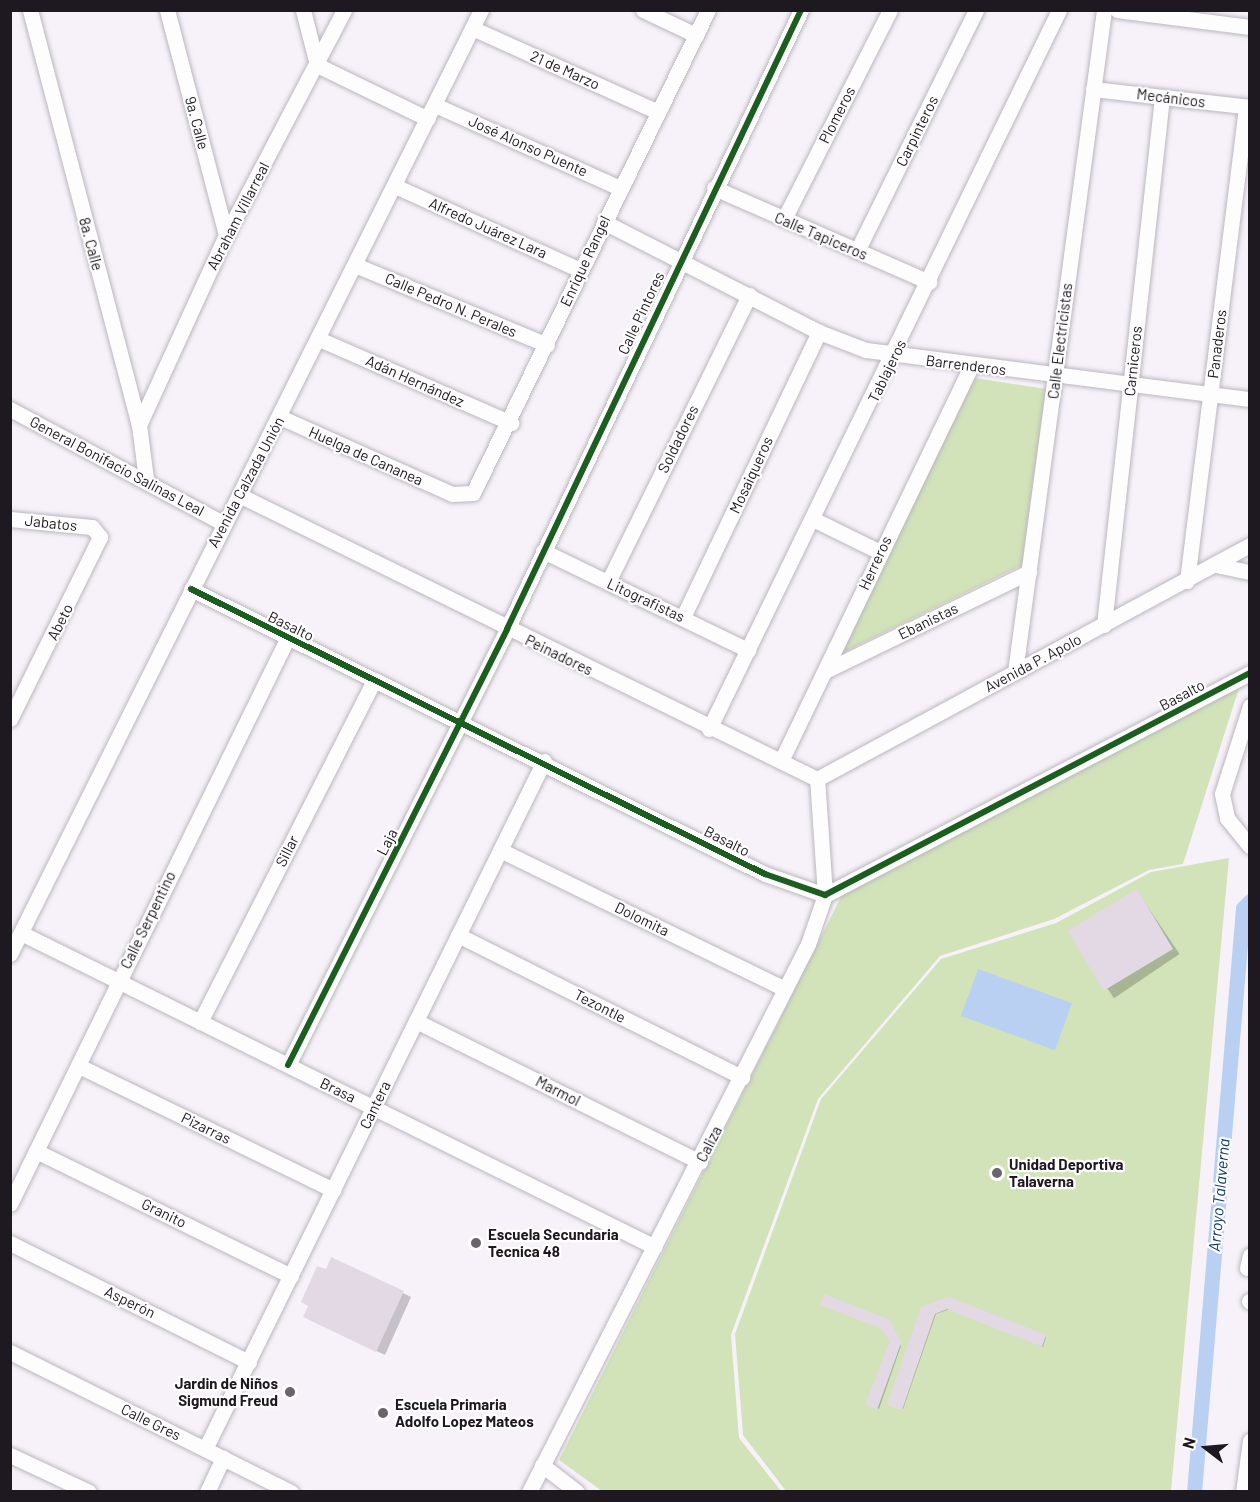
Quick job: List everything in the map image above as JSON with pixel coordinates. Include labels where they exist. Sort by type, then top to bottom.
[{"type":"street","name":"8a. Calle","points":[[30,10],[139,425],[146,479]]},
{"type":"street","name":"9a. Calle","points":[[167,10],[226,235]]},
{"type":"street","points":[[303,10],[317,65],[428,119]]},
{"type":"street","name":"Abraham Villarreal","points":[[139,425],[226,235],[344,10]]},
{"type":"street","name":"Avenida Calzada Unión","points":[[10,954],[223,523],[319,339],[481,10]]},
{"type":"street","points":[[643,10],[696,35]]},
{"type":"street","name":"Enrique Rangel","points":[[452,494],[474,493],[480,485],[511,423],[580,270],[708,10]]},
{"type":"street","name":"Calle Pintores","points":[[507,629],[680,259],[801,10]]},
{"type":"street","name":"Plomeros","points":[[784,219],[890,10]]},
{"type":"street","name":"Carpinteros","points":[[857,251],[976,10]]},
{"type":"street","name":"Tablajeros","points":[[709,729],[894,357],[1059,10]]},
{"type":"street","name":"Calle Electricistas","points":[[1015,672],[1104,10]]},
{"type":"street","points":[[1118,10],[1176,14],[1250,27]]},
{"type":"street","name":"21 de Marzo","points":[[472,28],[658,112]]},
{"type":"street","name":"Mecánicos","points":[[1093,89],[1248,107]]},
{"type":"street","name":"Carniceros","points":[[1104,625],[1162,97]]},
{"type":"street","name":"José Alonso Puente","points":[[435,105],[620,188]]},
{"type":"street","name":"Panaderos","points":[[1187,581],[1248,107]]},
{"type":"street","name":"Alfredo Juárez Lara","points":[[395,186],[580,270]]},
{"type":"street","name":"Calle Tapiceros","points":[[714,188],[930,282]]},
{"type":"street","name":"Barrenderos","points":[[604,222],[819,332],[894,357],[1250,399]]},
{"type":"street","name":"Calle Pedro N. Perales","points":[[355,265],[547,345]]},
{"type":"street","name":"Soldadores","points":[[608,582],[748,295]]},
{"type":"street","name":"Mosaiqueros","points":[[684,617],[819,332]]},
{"type":"street","name":"Adán Hernández","points":[[319,339],[511,423]]},
{"type":"street","name":"Herreros","points":[[781,761],[827,670],[880,552],[972,365]]},
{"type":"street","name":"General Bonifacio Salinas Leal","points":[[10,409],[146,479],[223,523]]},
{"type":"street","name":"Huelga de Cananea","points":[[280,417],[452,494]]},
{"type":"street","name":"Peinadores","points":[[239,495],[709,729],[817,779]]},
{"type":"street","name":"Jabatos","points":[[10,519],[92,527]]},
{"type":"street","points":[[813,519],[880,552]]},
{"type":"street","name":"Abeto","points":[[10,719],[99,545],[98,531],[92,527]]},
{"type":"street","name":"Avenida P. Apolo","points":[[817,779],[1250,545]]},
{"type":"street","name":"Litografistas","points":[[543,551],[684,617],[748,650]]},
{"type":"street","points":[[1216,565],[1250,572]]},
{"type":"street","name":"Ebanistas","points":[[827,670],[1029,572]]},
{"type":"street","name":"Basalto","points":[[191,589],[460,723],[544,761],[765,874],[825,895],[1250,673]]},
{"type":"street","name":"Laja","points":[[288,1065],[507,629]]},
{"type":"street","name":"Calle Serpentino","points":[[10,1204],[79,1066],[117,981],[288,637]]},
{"type":"street","name":"Sillar","points":[[200,1022],[374,680]]},
{"type":"street","points":[[1249,846],[1227,818],[1222,794],[1250,706]]},
{"type":"street","name":"Cantera","points":[[205,1449],[544,761]]},
{"type":"street","name":"Caliza","points":[[529,1491],[700,1162],[785,989],[825,895],[817,779]]},
{"type":"street","name":"Dolomita","points":[[500,850],[785,989]]},
{"type":"street","name":"Brasa","points":[[21,933],[655,1247]]},
{"type":"street","name":"Tezontle","points":[[458,935],[742,1077]]},
{"type":"street","name":"Marmol","points":[[416,1021],[700,1162]]},
{"type":"street","name":"Pizarras","points":[[79,1066],[333,1190]]},
{"type":"street","name":"Granito","points":[[36,1151],[291,1276]]},
{"type":"street","name":"Asperón","points":[[10,1243],[249,1362]]},
{"type":"street","name":"Calle Gres","points":[[10,1352],[291,1491]]},
{"type":"street","points":[[1243,1491],[1248,1474],[1250,1440]]},
{"type":"street","points":[[10,1455],[89,1491]]},
{"type":"street","points":[[207,1491],[224,1457]]},
{"type":"street","points":[[542,1465],[577,1491]]},
{"type":"green space","points":[[975,378],[1046,389],[1022,565],[838,655]]},
{"type":"green space","points":[[1240,685],[1183,864],[1149,870],[1054,919],[940,956],[818,1099],[731,1335],[739,1438],[781,1491],[602,1491],[559,1460],[843,893]]},
{"type":"green space","name":"Unidad Deportiva Talaverna","points":[[1229,858],[1171,1491],[786,1491],[743,1435],[735,1334],[821,1099],[941,959],[1056,923],[1151,872]]},
{"type":"water","points":[[978,969],[1072,1003],[1055,1050],[961,1016]]},
{"type":"building","points":[[1137,889],[1173,949],[1104,991],[1068,931]]},
{"type":"building","points":[[331,1257],[404,1291],[376,1352],[303,1317],[308,1306],[301,1302],[317,1266],[326,1269]]},
{"type":"building","points":[[824,1294],[890,1320],[901,1343],[877,1410],[865,1405],[890,1341],[880,1328],[820,1305]]},
{"type":"building","points":[[949,1297],[1046,1335],[1042,1347],[947,1309],[935,1314],[902,1410],[887,1405],[921,1307]]},
{"type":"waterway","name":"Arroyo Talaverna","points":[[1194,1492],[1243,908],[1250,901]]},
{"type":"cycle path","points":[[288,1065],[507,629],[801,10]]},
{"type":"cycle path","points":[[191,589],[765,874],[825,895],[1250,673]]},
{"type":"place","name":"Unidad Deportiva Talaverna","points":[[997,1173]]},
{"type":"place","name":"Escuela Secundaria Tecnica 48","points":[[476,1243]]},
{"type":"place","name":"Jardin de Niños Sigmund Freud","points":[[290,1392]]},
{"type":"place","name":"Escuela Primaria Adolfo Lopez Mateos","points":[[383,1413]]}]
